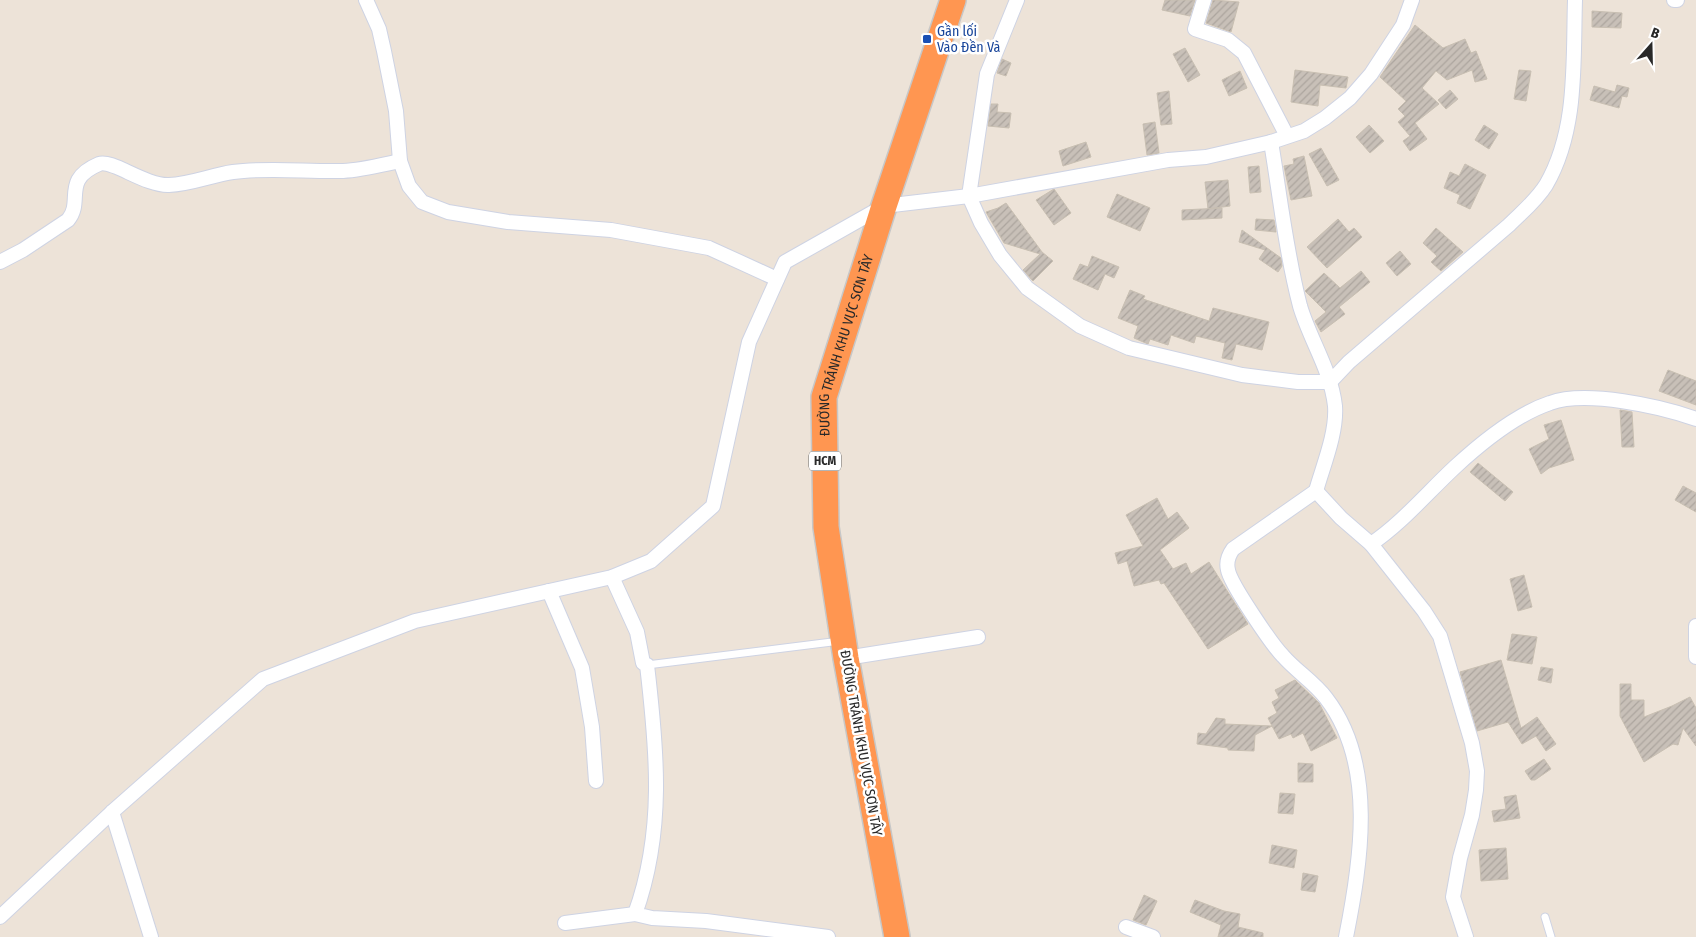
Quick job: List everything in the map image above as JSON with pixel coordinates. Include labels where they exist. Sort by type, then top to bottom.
[{"type":"highway","name":"ĐƯỜNG TRÁNH KHU VỰC SƠN TÂY","points":[[897,937],[844,649],[826,527],[824,397],[884,206],[953,0]]},
{"type":"street","points":[[366,0],[379,29],[384,51],[396,111],[400,161],[409,186],[422,202],[448,212],[508,222],[611,230],[709,248],[777,279]]},
{"type":"street","points":[[1018,0],[987,74],[969,196],[981,223],[1000,255],[1027,288],[1080,326],[1129,348],[1242,375],[1298,382],[1330,382],[1349,362],[1534,202],[1546,184],[1563,144],[1572,100],[1575,0]]},
{"type":"street","points":[[1204,0],[1195,28],[1228,40],[1244,53],[1287,136]]},
{"type":"street","points":[[0,918],[112,812],[263,679],[414,621],[612,577],[651,561],[713,506],[749,342],[784,262],[884,206],[969,196],[1168,160],[1206,157],[1271,142],[1304,131],[1325,118],[1350,98],[1371,74],[1403,25],[1412,0]]},
{"type":"street","points":[[1271,142],[1288,253],[1301,308],[1330,382],[1335,408],[1333,428],[1316,491],[1233,549],[1228,556],[1227,564],[1228,573],[1275,647],[1327,699],[1354,756],[1359,781],[1359,851],[1353,901],[1346,937]]},
{"type":"street","points":[[0,262],[23,250],[68,220],[72,215],[75,184],[79,178],[106,162],[112,163],[139,179],[154,184],[169,185],[232,172],[345,171],[400,161]]},
{"type":"street","points":[[1371,544],[1385,534],[1456,466],[1489,438],[1549,403],[1581,398],[1629,403],[1677,412],[1696,419]]},
{"type":"street","points":[[1316,491],[1341,518],[1371,544],[1424,612],[1440,636],[1472,743],[1477,771],[1472,815],[1460,858],[1454,897],[1466,937]]},
{"type":"street","points":[[612,577],[637,632],[643,663],[647,665],[657,764],[656,807],[646,880],[635,914]]},
{"type":"street","points":[[548,591],[582,668],[592,727],[596,782]]},
{"type":"street","points":[[1696,626],[1696,657]]},
{"type":"street","points":[[844,649],[978,637]]},
{"type":"street","points":[[112,812],[151,937]]},
{"type":"street","points":[[565,923],[635,914],[652,918],[706,920],[828,937]]},
{"type":"street","points":[[1126,927],[1153,937]]},
{"type":"lane","points":[[647,665],[844,649]]},
{"type":"lane","points":[[1545,917],[1551,937]]},
{"type":"building","points":[[1165,0],[1195,0],[1190,16],[1162,10]]},
{"type":"building","points":[[1213,0],[1239,2],[1231,32],[1206,23]]},
{"type":"building","points":[[1592,11],[1622,13],[1621,28],[1592,27]]},
{"type":"building","points":[[1415,25],[1443,48],[1465,39],[1471,53],[1476,51],[1487,79],[1475,82],[1472,70],[1447,80],[1436,71],[1422,88],[1439,104],[1415,123],[1427,139],[1410,151],[1403,141],[1410,136],[1398,122],[1405,116],[1398,109],[1406,101],[1380,77]]},
{"type":"building","points":[[1185,48],[1200,75],[1188,82],[1173,54]]},
{"type":"building","points":[[1002,59],[1011,63],[1006,76],[997,73]]},
{"type":"building","points":[[1295,70],[1348,77],[1346,88],[1320,85],[1318,106],[1291,102]]},
{"type":"building","points":[[1519,70],[1531,71],[1526,101],[1514,99]]},
{"type":"building","points":[[1240,71],[1247,88],[1229,96],[1222,80]]},
{"type":"building","points":[[1617,85],[1629,88],[1627,97],[1622,96],[1619,108],[1590,100],[1594,86],[1615,92]]},
{"type":"building","points":[[1450,90],[1458,99],[1446,109],[1438,100]]},
{"type":"building","points":[[1169,91],[1172,124],[1161,125],[1157,93]]},
{"type":"building","points":[[991,104],[998,104],[997,112],[1011,113],[1009,128],[988,126]]},
{"type":"building","points":[[1155,122],[1159,153],[1147,155],[1143,124]]},
{"type":"building","points":[[1369,125],[1384,141],[1370,153],[1356,137]]},
{"type":"building","points":[[1484,125],[1498,134],[1489,149],[1475,140]]},
{"type":"building","points":[[1086,142],[1091,157],[1063,166],[1059,151]]},
{"type":"building","points":[[1321,148],[1339,180],[1327,186],[1309,154]]},
{"type":"building","points":[[1304,156],[1312,196],[1291,200],[1284,166],[1294,164],[1293,159]]},
{"type":"building","points":[[1465,164],[1486,175],[1470,209],[1457,203],[1460,195],[1444,188],[1450,172],[1459,176]]},
{"type":"building","points":[[1259,166],[1261,192],[1250,193],[1248,167]]},
{"type":"building","points":[[1228,180],[1230,206],[1208,209],[1205,182]]},
{"type":"building","points":[[1054,189],[1071,213],[1054,225],[1036,200]]},
{"type":"building","points":[[1117,194],[1150,208],[1140,231],[1107,217]]},
{"type":"building","points":[[1006,203],[1042,252],[1053,261],[1033,281],[1023,270],[1040,254],[1004,243],[986,212]]},
{"type":"building","points":[[1222,208],[1222,218],[1182,220],[1182,210]]},
{"type":"building","points":[[1256,219],[1274,220],[1276,232],[1255,230]]},
{"type":"building","points":[[1338,219],[1349,232],[1354,228],[1362,237],[1327,268],[1307,247]]},
{"type":"building","points":[[1436,228],[1463,252],[1441,271],[1431,262],[1437,256],[1423,243]]},
{"type":"building","points":[[1242,230],[1281,258],[1282,266],[1278,272],[1259,259],[1265,250],[1239,242]]},
{"type":"building","points":[[1400,251],[1411,264],[1397,276],[1386,263]]},
{"type":"building","points":[[1092,256],[1119,267],[1114,278],[1105,274],[1098,290],[1073,279],[1080,264],[1088,267]]},
{"type":"building","points":[[1361,271],[1370,282],[1339,307],[1345,314],[1321,332],[1315,321],[1326,312],[1305,291],[1324,273],[1340,288]]},
{"type":"building","points":[[1130,290],[1145,296],[1143,299],[1209,321],[1213,308],[1269,322],[1262,350],[1236,344],[1232,360],[1222,358],[1225,343],[1196,336],[1194,343],[1171,335],[1168,345],[1150,339],[1148,344],[1134,338],[1138,326],[1118,318]]},
{"type":"building","points":[[1668,370],[1696,381],[1696,405],[1659,391]]},
{"type":"building","points":[[1620,410],[1632,412],[1634,447],[1622,447]]},
{"type":"building","points":[[1561,420],[1574,460],[1549,468],[1541,474],[1529,449],[1549,439],[1544,425]]},
{"type":"building","points":[[1478,463],[1513,492],[1505,501],[1470,472]]},
{"type":"building","points":[[1683,486],[1696,493],[1696,512],[1675,500]]},
{"type":"building","points":[[1157,498],[1168,519],[1177,512],[1189,528],[1160,550],[1173,569],[1186,563],[1191,574],[1209,562],[1248,624],[1208,649],[1164,583],[1161,584],[1159,580],[1134,586],[1127,561],[1118,564],[1115,553],[1143,546],[1126,515]]},
{"type":"building","points":[[1524,575],[1532,607],[1518,611],[1510,579]]},
{"type":"building","points":[[1512,634],[1537,637],[1532,664],[1507,660]]},
{"type":"building","points":[[1501,660],[1521,728],[1537,717],[1556,744],[1546,751],[1536,736],[1522,744],[1508,722],[1477,731],[1460,672]]},
{"type":"building","points":[[1541,667],[1553,669],[1551,683],[1538,680]]},
{"type":"building","points":[[1295,680],[1319,703],[1337,738],[1311,751],[1303,733],[1293,738],[1291,734],[1279,739],[1268,718],[1277,713],[1272,702],[1279,698],[1275,690]]},
{"type":"building","points":[[1620,684],[1631,684],[1631,700],[1644,700],[1644,717],[1690,697],[1696,708],[1696,746],[1683,728],[1678,745],[1673,744],[1644,762],[1620,716]]},
{"type":"building","points":[[1216,718],[1225,719],[1225,724],[1272,726],[1255,735],[1254,751],[1228,750],[1228,748],[1197,744],[1198,733],[1206,734]]},
{"type":"building","points":[[1544,759],[1551,769],[1535,780],[1531,780],[1525,771]]},
{"type":"building","points":[[1298,763],[1313,764],[1313,782],[1298,782]]},
{"type":"building","points":[[1280,793],[1295,794],[1293,814],[1278,813]]},
{"type":"building","points":[[1516,795],[1520,818],[1494,822],[1492,811],[1506,809],[1504,797]]},
{"type":"building","points":[[1272,845],[1297,850],[1294,868],[1269,863]]},
{"type":"building","points":[[1506,848],[1508,879],[1481,881],[1479,850]]},
{"type":"building","points":[[1303,873],[1318,876],[1315,892],[1301,890]]},
{"type":"building","points":[[1144,895],[1157,901],[1146,925],[1133,920]]},
{"type":"building","points":[[1195,900],[1224,911],[1240,914],[1238,927],[1263,933],[1263,937],[1218,937],[1221,925],[1190,912]]},
{"type":"place","name":"Gần lối Vào Đền Và","points":[[927,39]]}]
